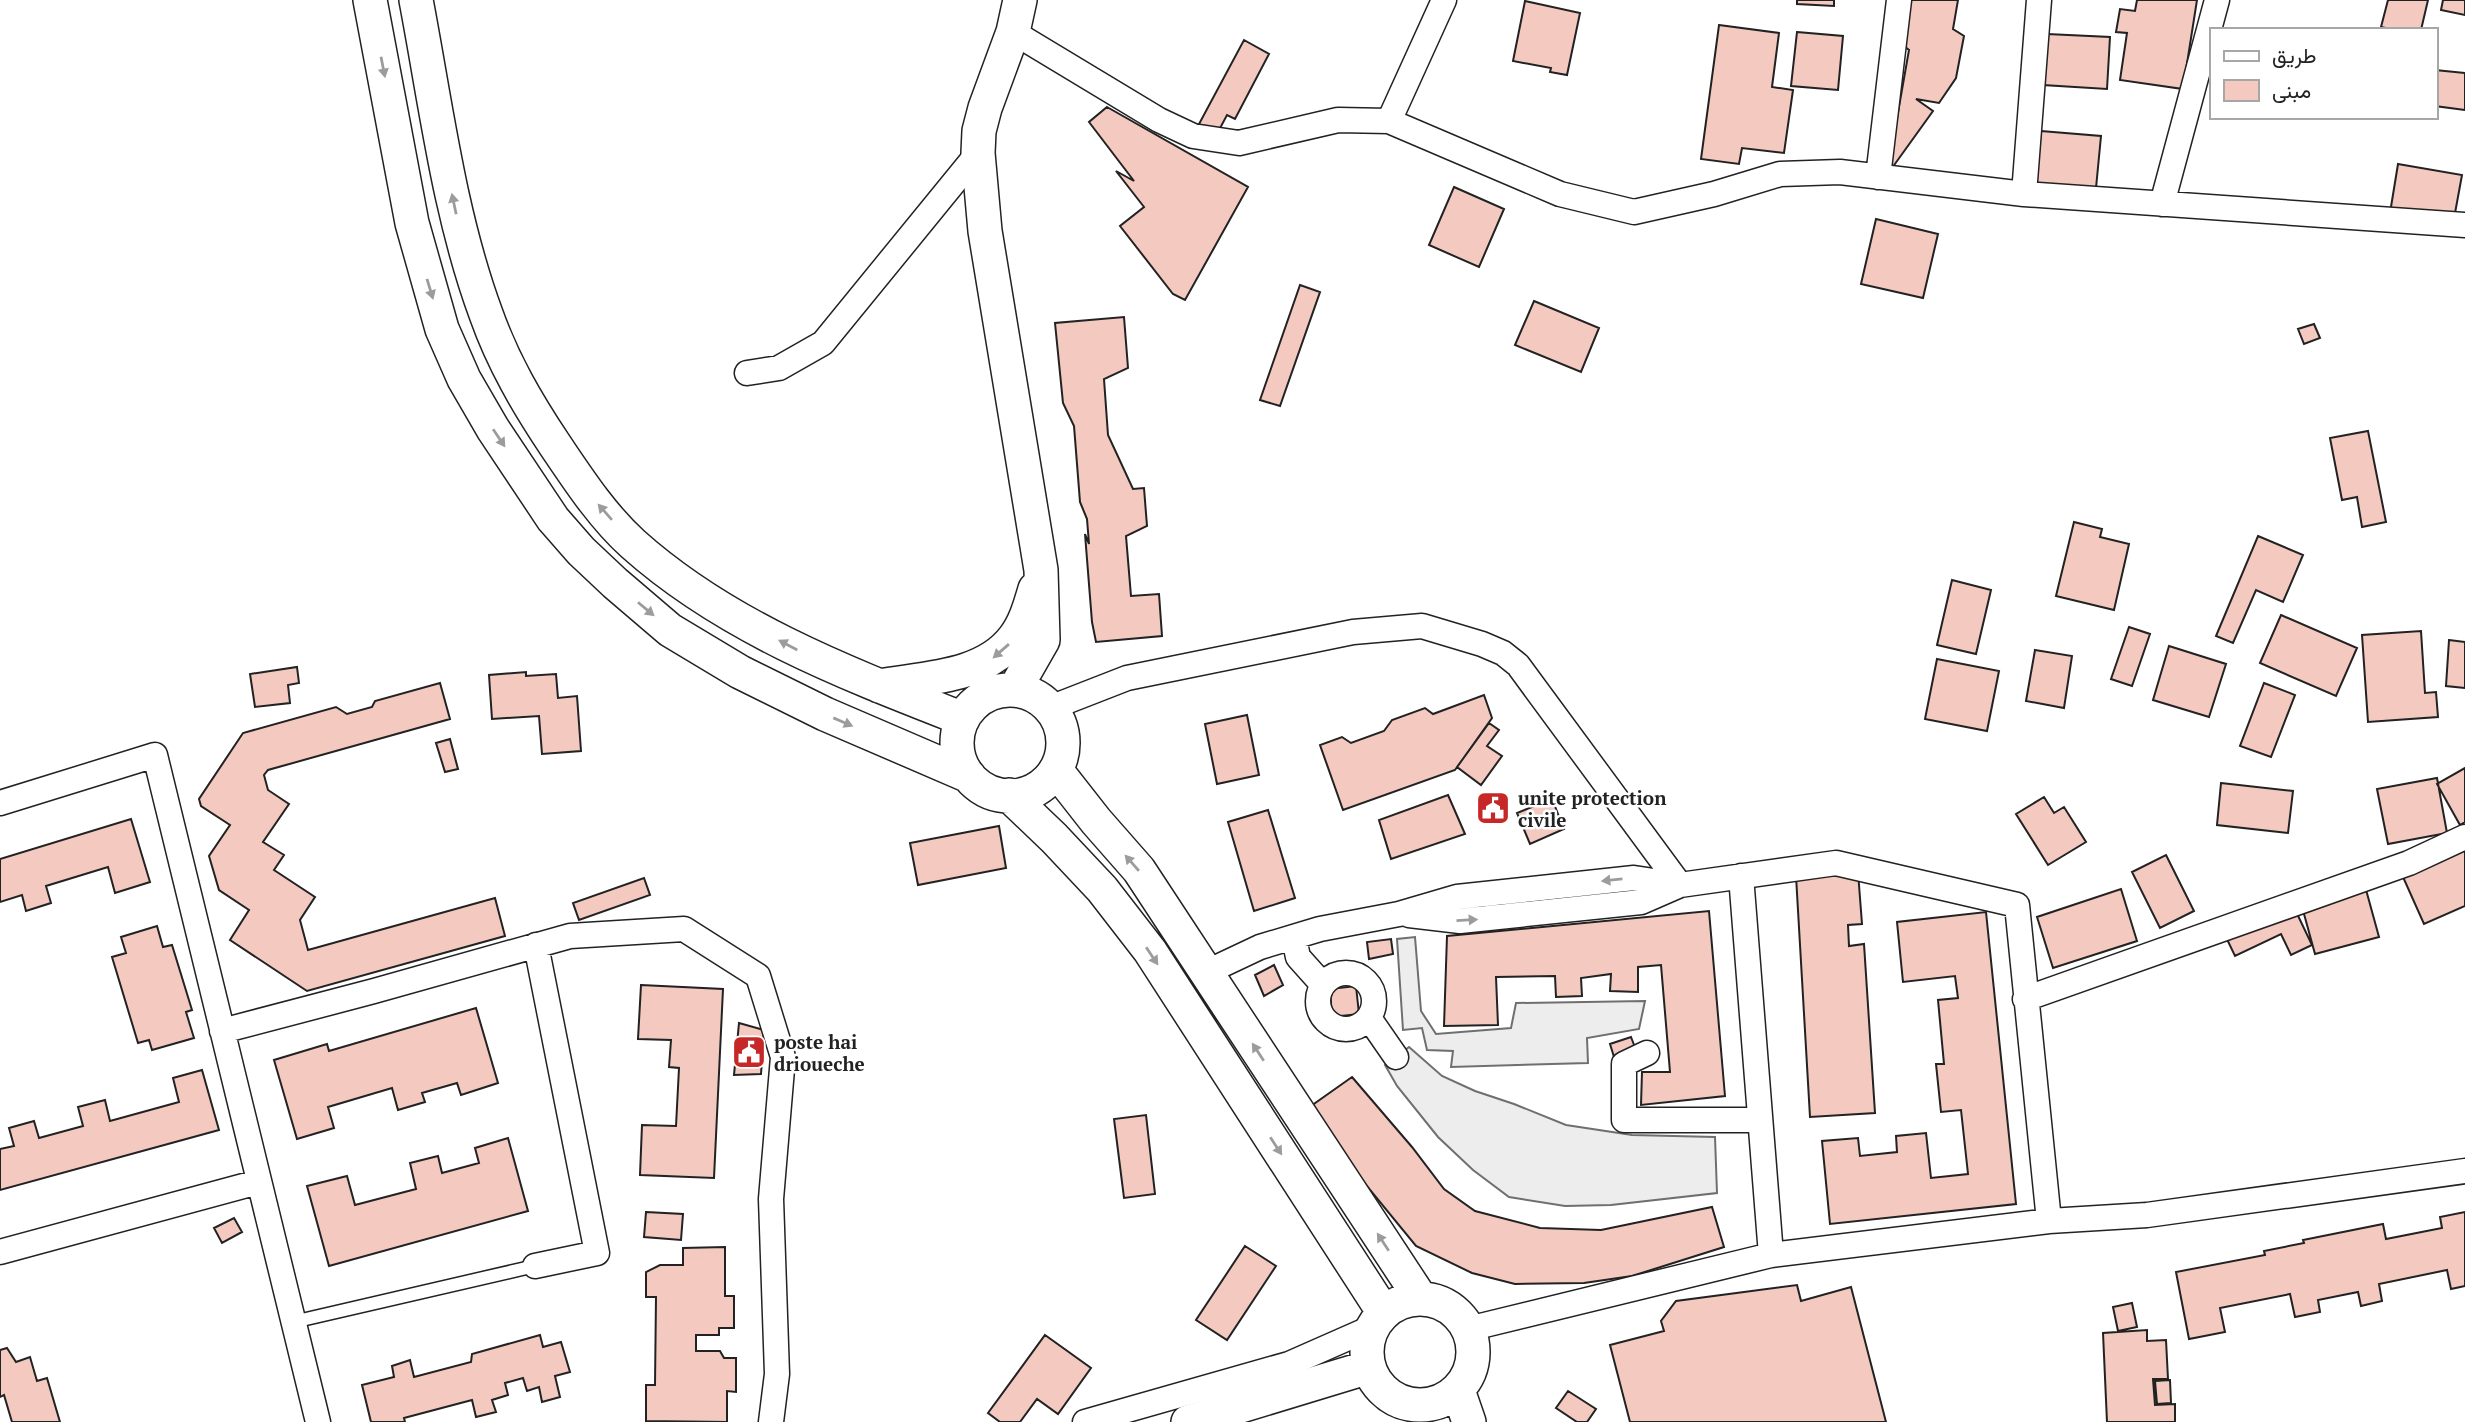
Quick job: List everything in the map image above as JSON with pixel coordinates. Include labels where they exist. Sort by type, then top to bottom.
[{"type":"street","points":[[370,0],[412,223],[442,329],[464,379],[493,429],[553,519],[589,559],[670,630],[740,672],[825,714],[969,776]]},
{"type":"street","points":[[416,0],[456,212],[485,313],[505,362],[533,411],[586,489],[632,542],[674,577],[717,605],[793,649],[963,719]]},
{"type":"street","points":[[1015,689],[1043,640],[1041,570],[985,231],[978,153],[979,131],[985,108],[1008,45],[1020,0]]},
{"type":"street","points":[[1389,121],[1444,0]]},
{"type":"street","points":[[1878,177],[1899,0]]},
{"type":"street","points":[[2024,194],[2039,0]]},
{"type":"street","points":[[2162,204],[2217,0]]},
{"type":"street","points":[[1008,45],[1194,136],[1238,143],[1338,120],[1389,121],[1560,194],[1634,212],[1714,194],[1780,174],[1840,172],[2024,194],[2465,224]]},
{"type":"street","points":[[747,373],[779,368],[823,343],[978,153]]},
{"type":"street","points":[[878,686],[956,673],[998,656],[1014,638],[1027,615],[1041,570]]},
{"type":"street","points":[[1050,708],[1127,678],[1353,632],[1422,626],[1482,644],[1503,653],[1518,665],[1680,885]]},
{"type":"street","points":[[1015,689],[1031,694],[1057,716],[1063,733],[1063,750],[1056,770],[1048,781],[1033,791],[998,795],[982,788],[969,776],[960,761],[957,743],[963,719],[981,698],[997,691],[1015,689]]},
{"type":"street","points":[[0,803],[155,755],[318,1422]]},
{"type":"street","points":[[1056,770],[1139,870],[1421,1299]]},
{"type":"street","points":[[1009,795],[1102,889],[1150,951],[1379,1320]]},
{"type":"street","points":[[2025,999],[2409,863],[2465,837]]},
{"type":"street","points":[[1207,972],[1261,947],[1320,929],[1399,914],[1457,897],[1634,878],[1680,885],[1836,863],[2017,905],[2049,1221]]},
{"type":"street","points":[[1741,876],[1771,1255]]},
{"type":"street","points":[[222,1031],[570,936],[684,929],[758,976],[783,1057],[771,1199],[777,1374],[771,1422]]},
{"type":"street","points":[[1294,937],[1298,957],[1322,985]]},
{"type":"street","points":[[535,1266],[597,1254],[536,945]]},
{"type":"street","points":[[1353,974],[1362,978],[1368,984],[1374,1000],[1369,1018],[1354,1029],[1335,1027],[1321,1014],[1319,995],[1322,985],[1336,975],[1353,974]]},
{"type":"street","points":[[1369,1018],[1396,1057]]},
{"type":"street","points":[[1647,1053],[1624,1064],[1624,1119],[1760,1120]]},
{"type":"street","points":[[1468,1329],[1771,1255],[2049,1221],[2147,1215],[2465,1171]]},
{"type":"street","points":[[0,1252],[258,1182]]},
{"type":"street","points":[[1085,1422],[1289,1364],[1379,1320],[1404,1301],[1421,1299],[1444,1304],[1455,1312],[1468,1329],[1472,1341],[1471,1365],[1458,1390],[1433,1404],[1425,1414],[1391,1397],[1380,1388],[1369,1367],[1367,1347],[1379,1320]]},
{"type":"street","points":[[1188,1422],[1369,1367]]},
{"type":"street","points":[[1458,1390],[1469,1422]]},
{"type":"lane","points":[[293,1322],[535,1266]]},
{"type":"shaded area","points":[[1415,937],[1421,1011],[1436,1034],[1511,1028],[1516,1003],[1645,1001],[1639,1029],[1587,1038],[1588,1063],[1451,1067],[1453,1051],[1427,1050],[1422,1028],[1403,1030],[1397,939]]},
{"type":"shaded area","points":[[1409,1047],[1442,1076],[1566,1125],[1632,1135],[1715,1137],[1717,1193],[1611,1205],[1565,1206],[1509,1197],[1473,1170],[1438,1137],[1397,1086],[1385,1065]]},
{"type":"building","points":[[1797,0],[1834,0],[1834,6],[1797,4]]},
{"type":"building","points":[[1907,0],[1958,0],[1953,29],[1964,36],[1956,78],[1939,103],[1916,99],[1933,111],[1887,175],[1909,50],[1900,43]]},
{"type":"building","points":[[2137,0],[2197,0],[2183,89],[2120,80],[2127,33],[2116,32],[2120,9],[2135,11]]},
{"type":"building","points":[[2388,0],[2428,0],[2421,28],[2381,27]]},
{"type":"building","points":[[2443,0],[2465,0],[2465,15],[2441,10]]},
{"type":"building","points":[[1525,1],[1580,13],[1567,75],[1550,72],[1551,68],[1513,61]]},
{"type":"building","points":[[1719,25],[1779,33],[1772,87],[1793,90],[1784,153],[1742,148],[1739,164],[1701,159]]},
{"type":"building","points":[[1797,32],[1843,36],[1838,90],[1791,86]]},
{"type":"building","points":[[2047,34],[2110,37],[2107,89],[2043,85]]},
{"type":"building","points":[[1244,40],[1269,54],[1235,119],[1227,115],[1217,134],[1199,124]]},
{"type":"building","points":[[2437,70],[2465,73],[2465,110],[2437,106]]},
{"type":"building","points":[[1107,107],[1248,187],[1185,300],[1173,294],[1120,226],[1144,207],[1116,171],[1134,181],[1089,122]]},
{"type":"building","points":[[2041,131],[2101,136],[2096,188],[2036,187]]},
{"type":"building","points":[[2398,164],[2462,175],[2453,224],[2390,213]]},
{"type":"building","points":[[1454,187],[1504,209],[1479,267],[1429,245]]},
{"type":"building","points":[[1876,219],[1938,234],[1923,298],[1861,284]]},
{"type":"building","points":[[1300,285],[1320,292],[1280,406],[1260,400]]},
{"type":"building","points":[[1534,301],[1599,328],[1581,372],[1515,345]]},
{"type":"building","points":[[1124,317],[1128,368],[1104,379],[1108,435],[1133,489],[1144,488],[1147,526],[1126,536],[1131,596],[1159,594],[1162,636],[1096,642],[1085,534],[1089,544],[1087,519],[1080,502],[1074,426],[1063,403],[1055,323]]},
{"type":"building","points":[[2314,324],[2320,338],[2304,344],[2298,329]]},
{"type":"building","points":[[2368,431],[2386,522],[2362,527],[2357,497],[2342,500],[2330,438]]},
{"type":"building","points":[[2074,522],[2102,529],[2100,537],[2129,544],[2114,610],[2056,596]]},
{"type":"building","points":[[2258,536],[2303,555],[2283,602],[2256,590],[2233,643],[2216,636]]},
{"type":"building","points":[[1952,580],[1991,590],[1976,654],[1937,645]]},
{"type":"building","points":[[2281,615],[2357,648],[2336,696],[2260,663]]},
{"type":"building","points":[[2129,627],[2150,634],[2132,686],[2111,679]]},
{"type":"building","points":[[2421,631],[2425,693],[2436,692],[2438,717],[2368,722],[2362,635]]},
{"type":"building","points":[[2449,640],[2465,642],[2465,688],[2446,686]]},
{"type":"building","points":[[2169,646],[2226,664],[2209,717],[2153,700]]},
{"type":"building","points":[[2035,650],[2072,656],[2064,708],[2026,701]]},
{"type":"building","points":[[1937,659],[1999,671],[1987,731],[1925,719]]},
{"type":"building","points":[[297,667],[299,683],[288,685],[290,703],[255,707],[250,674]]},
{"type":"building","points":[[526,672],[526,676],[556,674],[558,698],[577,696],[581,751],[542,754],[539,716],[492,719],[489,675]]},
{"type":"building","points":[[440,683],[450,719],[268,770],[264,775],[268,790],[289,804],[263,842],[284,855],[274,870],[315,897],[300,920],[308,950],[495,898],[505,936],[307,991],[230,940],[249,910],[219,890],[209,856],[230,825],[201,806],[199,799],[243,733],[336,707],[347,714],[372,707],[375,701]]},
{"type":"building","points":[[2264,683],[2295,695],[2271,757],[2240,746]]},
{"type":"building","points":[[1484,695],[1492,718],[1455,770],[1343,810],[1320,745],[1342,737],[1351,743],[1384,731],[1392,720],[1425,708],[1433,714]]},
{"type":"building","points":[[1247,715],[1259,775],[1217,784],[1205,724]]},
{"type":"building","points":[[1489,723],[1499,730],[1487,746],[1502,756],[1481,785],[1457,767]]},
{"type":"building","points":[[450,739],[458,769],[445,772],[436,743]]},
{"type":"building","points":[[2465,768],[2465,822],[2460,825],[2437,784]]},
{"type":"building","points":[[2437,778],[2447,833],[2388,844],[2377,789]]},
{"type":"building","points":[[2221,783],[2293,791],[2288,833],[2217,825]]},
{"type":"building","points":[[1448,795],[1465,834],[1391,859],[1379,820]]},
{"type":"building","points":[[2044,797],[2054,813],[2064,807],[2086,842],[2048,865],[2016,814]]},
{"type":"building","points":[[1552,799],[1564,829],[1530,844],[1517,813]]},
{"type":"building","points":[[1268,810],[1295,898],[1254,911],[1228,822]]},
{"type":"building","points":[[131,819],[150,882],[115,893],[108,867],[46,886],[51,903],[26,911],[22,895],[0,902],[0,859]]},
{"type":"building","points":[[999,826],[1006,868],[918,885],[910,843]]},
{"type":"building","points":[[2465,850],[2465,906],[2424,924],[2403,877]]},
{"type":"building","points":[[2166,855],[2194,911],[2160,928],[2132,872]]},
{"type":"building","points":[[1858,872],[1862,924],[1848,925],[1849,946],[1864,944],[1875,1113],[1810,1117],[1796,876]]},
{"type":"building","points":[[644,878],[650,895],[579,920],[573,903]]},
{"type":"building","points":[[2365,886],[2379,937],[2315,954],[2301,903]]},
{"type":"building","points":[[2121,889],[2137,941],[2053,968],[2037,917]]},
{"type":"building","points":[[2291,901],[2312,945],[2291,955],[2281,934],[2235,956],[2224,933]]},
{"type":"building","points":[[1709,911],[1725,1096],[1641,1105],[1642,1072],[1670,1072],[1661,965],[1638,967],[1638,992],[1610,991],[1611,974],[1581,978],[1582,996],[1556,997],[1555,976],[1496,977],[1498,1025],[1444,1026],[1447,936]]},
{"type":"building","points":[[1986,912],[2016,1204],[1830,1224],[1822,1141],[1858,1138],[1860,1156],[1897,1152],[1896,1136],[1926,1133],[1931,1178],[1968,1174],[1961,1110],[1941,1112],[1936,1064],[1944,1064],[1938,1000],[1958,998],[1955,976],[1903,982],[1897,922]]},
{"type":"building","points":[[157,926],[163,947],[172,945],[192,1010],[186,1012],[194,1038],[152,1050],[149,1040],[138,1043],[112,957],[126,953],[121,937]]},
{"type":"building","points":[[1391,939],[1393,954],[1369,959],[1367,942]]},
{"type":"building","points":[[1274,965],[1283,985],[1264,996],[1255,975]]},
{"type":"building","points":[[641,985],[723,989],[714,1178],[640,1175],[642,1125],[676,1126],[679,1068],[669,1067],[671,1040],[638,1039]]},
{"type":"building","points":[[1356,986],[1359,1014],[1332,1017],[1330,989]]},
{"type":"building","points":[[476,1008],[498,1083],[461,1095],[457,1083],[422,1093],[425,1102],[398,1110],[392,1088],[328,1107],[334,1128],[297,1139],[274,1060],[327,1044],[329,1051]]},
{"type":"building","name":"poste hai drioueche","points":[[739,1023],[764,1030],[761,1074],[734,1075]]},
{"type":"building","points":[[1631,1037],[1636,1050],[1614,1057],[1610,1044]]},
{"type":"building","points":[[202,1070],[219,1130],[0,1190],[0,1149],[14,1146],[9,1128],[34,1121],[39,1138],[83,1126],[78,1107],[105,1100],[110,1121],[179,1102],[173,1078]]},
{"type":"building","points":[[1352,1077],[1444,1189],[1475,1211],[1540,1228],[1601,1230],[1712,1207],[1724,1247],[1632,1276],[1584,1283],[1515,1284],[1472,1273],[1416,1246],[1343,1157],[1311,1106]]},
{"type":"building","points":[[1146,1115],[1155,1194],[1124,1198],[1114,1119]]},
{"type":"building","points":[[508,1138],[528,1211],[329,1266],[307,1186],[347,1176],[355,1205],[416,1189],[410,1163],[438,1156],[442,1173],[479,1163],[475,1148]]},
{"type":"building","points":[[646,1212],[683,1214],[681,1240],[644,1237]]},
{"type":"building","points":[[2465,1212],[2465,1286],[2451,1289],[2447,1270],[2379,1284],[2382,1301],[2361,1306],[2358,1292],[2318,1300],[2320,1312],[2295,1317],[2290,1294],[2220,1308],[2225,1332],[2189,1339],[2176,1272],[2265,1255],[2264,1251],[2304,1243],[2303,1240],[2383,1224],[2386,1239],[2442,1228],[2440,1217]]},
{"type":"building","points":[[234,1218],[242,1232],[222,1243],[214,1228]]},
{"type":"building","points":[[1245,1246],[1276,1266],[1227,1340],[1196,1320]]},
{"type":"building","points":[[725,1247],[725,1296],[734,1296],[734,1328],[719,1328],[719,1335],[696,1335],[696,1351],[720,1351],[724,1358],[736,1358],[736,1392],[727,1391],[727,1422],[646,1421],[646,1385],[655,1385],[656,1297],[646,1297],[646,1272],[660,1265],[683,1265],[683,1248]]},
{"type":"building","points":[[1797,1285],[1801,1301],[1851,1287],[1886,1422],[1630,1422],[1610,1345],[1664,1331],[1661,1321],[1676,1301]]},
{"type":"building","points":[[2132,1303],[2137,1327],[2118,1331],[2113,1307]]},
{"type":"building","points":[[2147,1330],[2147,1341],[2166,1340],[2168,1379],[2153,1379],[2155,1405],[2175,1404],[2175,1422],[2107,1422],[2103,1333]]},
{"type":"building","points":[[540,1335],[543,1347],[561,1342],[570,1372],[555,1376],[560,1397],[542,1402],[539,1387],[527,1391],[523,1378],[505,1383],[508,1395],[492,1400],[496,1412],[476,1417],[472,1400],[404,1418],[405,1422],[371,1422],[362,1385],[394,1377],[392,1366],[410,1360],[414,1377],[471,1362],[472,1354]]},
{"type":"building","points":[[1045,1335],[1091,1368],[1058,1414],[1037,1399],[1020,1422],[1000,1422],[988,1413]]},
{"type":"building","points":[[7,1348],[16,1362],[30,1357],[37,1381],[47,1378],[60,1422],[12,1422],[4,1395],[0,1397],[0,1350]]},
{"type":"building","points":[[2170,1380],[2171,1403],[2157,1404],[2155,1381]]},
{"type":"building","points":[[1568,1391],[1596,1409],[1587,1422],[1577,1422],[1556,1408]]},
{"type":"place","name":"unite protection civile","points":[[1493,808]]},
{"type":"place","name":"poste hai drioueche","points":[[749,1052]]}]
